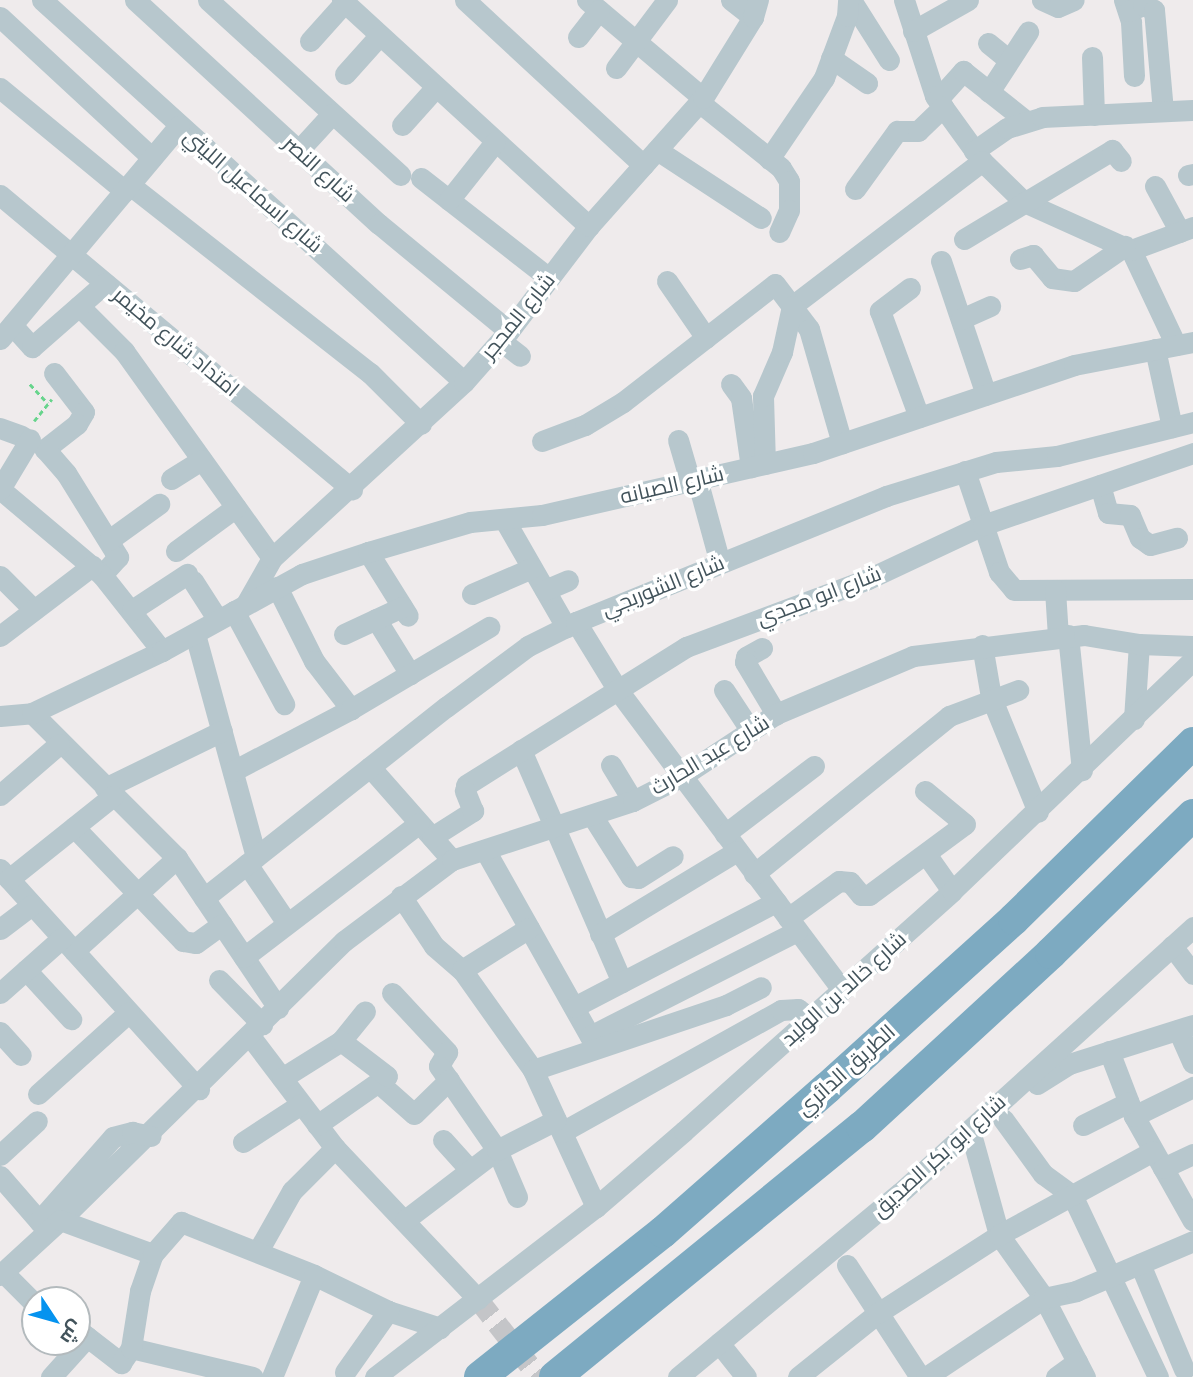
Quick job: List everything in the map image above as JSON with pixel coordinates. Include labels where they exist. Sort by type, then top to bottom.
[{"type":"highway","name":"الطريق الدائري","points":[[480,1377],[663,1232],[827,1088],[1014,919],[1193,743]]},
{"type":"highway","points":[[555,1377],[862,1127],[1051,953],[1193,815]]},
{"type":"street","name":"شارع اسماعيل الليثي","points":[[42,0],[464,382]]},
{"type":"street","name":"شارع النصر","points":[[135,0],[505,336],[520,356]]},
{"type":"street","points":[[208,0],[400,175]]},
{"type":"street","points":[[465,0],[650,157],[761,218]]},
{"type":"street","points":[[616,68],[667,0]]},
{"type":"street","points":[[732,0],[755,9]]},
{"type":"street","points":[[769,159],[824,78],[848,16],[849,0]]},
{"type":"street","points":[[849,0],[888,61]]},
{"type":"street","points":[[904,0],[940,103],[978,156],[1024,202],[1128,248],[1175,345],[1172,427]]},
{"type":"street","points":[[914,31],[968,0]]},
{"type":"street","points":[[1042,0],[1058,6],[1074,0]]},
{"type":"street","points":[[310,41],[343,1],[589,226]]},
{"type":"street","points":[[578,37],[593,3],[785,174],[792,195],[779,232]]},
{"type":"street","points":[[1134,76],[1126,6],[1143,5],[1154,10],[1163,111]]},
{"type":"street","name":"شارع المحجر","points":[[233,612],[272,558],[352,489],[421,424],[464,382],[505,336],[589,226],[701,100],[755,9]]},
{"type":"street","points":[[0,16],[152,158]]},
{"type":"street","points":[[989,92],[1028,32]]},
{"type":"street","points":[[345,74],[380,35]]},
{"type":"street","points":[[988,43],[1009,60]]},
{"type":"street","points":[[1092,57],[1094,114]]},
{"type":"street","points":[[831,58],[867,83]]},
{"type":"street","points":[[855,189],[897,131],[918,131],[963,71],[1026,121]]},
{"type":"street","points":[[0,88],[370,373],[421,424]]},
{"type":"street","points":[[402,125],[436,88]]},
{"type":"street","points":[[758,465],[763,396],[782,352],[792,306],[978,156],[1026,121],[1094,114],[1193,110]]},
{"type":"street","points":[[299,150],[332,114]]},
{"type":"street","points":[[105,283],[32,347],[6,332],[179,126]]},
{"type":"street","points":[[449,200],[495,142]]},
{"type":"street","points":[[964,239],[1112,150],[1121,161]]},
{"type":"street","points":[[421,178],[549,278]]},
{"type":"street","points":[[1020,259],[1033,255],[1052,278],[1074,281],[1128,248],[1186,229],[1155,186]]},
{"type":"street","name":"امتداد شارع مخيمر","points":[[0,195],[352,489]]},
{"type":"street","points":[[941,261],[986,394]]},
{"type":"street","points":[[667,281],[706,338]]},
{"type":"street","points":[[542,441],[604,415],[775,284],[809,329],[842,443]]},
{"type":"street","points":[[910,288],[880,311],[919,417]]},
{"type":"street","points":[[79,306],[124,351],[272,558]]},
{"type":"street","points":[[961,319],[990,306]]},
{"type":"street","name":"شارع الصيانه","points":[[32,713],[195,634],[276,587],[368,552],[470,522],[542,515],[758,465],[842,443],[1074,365],[1175,345]]},
{"type":"street","points":[[0,428],[33,436],[83,431],[83,405],[55,383]]},
{"type":"street","points":[[731,384],[741,398],[758,465]]},
{"type":"street","name":"شارع الشوربجي","points":[[204,898],[528,646],[571,625],[886,496],[1021,457],[1057,456],[1193,422]]},
{"type":"street","points":[[33,436],[0,489],[97,570],[132,610],[162,651]]},
{"type":"street","points":[[0,636],[34,610],[97,570],[118,560],[109,540],[66,473],[33,436]]},
{"type":"street","points":[[678,440],[694,480],[720,562]]},
{"type":"street","name":"شارع ابو مجدي","points":[[425,830],[473,811],[466,788],[521,750],[686,646],[868,579],[983,525],[1100,485],[1191,459]]},
{"type":"street","points":[[171,479],[202,460]]},
{"type":"street","points":[[965,471],[1004,583],[1014,590],[1193,589]]},
{"type":"street","points":[[1100,485],[1108,513],[1130,515],[1140,538],[1150,545],[1177,538]]},
{"type":"street","points":[[109,540],[159,504]]},
{"type":"street","points":[[176,551],[236,507]]},
{"type":"street","points":[[504,519],[545,590],[842,990]]},
{"type":"street","points":[[344,634],[376,619],[405,612],[368,552]]},
{"type":"street","points":[[472,594],[532,568]]},
{"type":"street","points":[[0,576],[34,610]]},
{"type":"street","points":[[132,610],[190,577],[233,612],[284,704]]},
{"type":"street","points":[[545,590],[568,580]]},
{"type":"street","points":[[276,587],[314,661],[351,709]]},
{"type":"street","points":[[1055,590],[1082,770]]},
{"type":"street","points":[[376,619],[410,674]]},
{"type":"street","points":[[233,771],[351,709],[489,627]]},
{"type":"street","points":[[195,634],[233,771],[252,860],[287,923]]},
{"type":"street","name":"شارع عبد الحارث","points":[[1,1273],[49,1224],[151,1136],[344,941],[452,860],[593,817],[634,801],[681,776],[776,714],[912,656],[1063,635],[1139,644],[1193,646]]},
{"type":"street","points":[[1134,719],[1139,644]]},
{"type":"street","points":[[982,645],[991,697],[1038,812]]},
{"type":"street","points":[[762,648],[746,657],[745,662],[776,714]]},
{"type":"street","name":"شارع خالد بن الوليد","points":[[375,1377],[440,1328],[474,1294],[594,1204],[811,1019],[1038,812],[1193,660]]},
{"type":"street","points":[[724,690],[751,731]]},
{"type":"street","points":[[754,874],[949,716],[991,697],[1018,690]]},
{"type":"street","points":[[0,716],[32,713],[59,744],[177,859],[278,1008]]},
{"type":"street","points":[[199,1088],[4,874],[74,827],[109,792],[222,731]]},
{"type":"street","points":[[0,795],[14,787],[59,744]]},
{"type":"street","points":[[521,750],[622,982]]},
{"type":"street","points":[[611,765],[634,801]]},
{"type":"street","points":[[600,934],[731,843],[814,766]]},
{"type":"street","points":[[370,767],[452,860]]},
{"type":"street","points":[[865,895],[965,824],[925,791]]},
{"type":"street","points":[[593,817],[631,877],[638,878],[673,856]]},
{"type":"street","points":[[74,827],[183,941],[195,943],[222,924]]},
{"type":"street","points":[[244,957],[287,923],[425,830]]},
{"type":"street","points":[[485,850],[594,1042]]},
{"type":"street","points":[[926,853],[953,891]]},
{"type":"street","points":[[0,993],[26,970],[138,894],[177,859]]},
{"type":"street","points":[[533,1070],[594,1042],[683,989],[839,881],[850,882],[865,895],[877,915]]},
{"type":"street","points":[[401,896],[434,946],[462,970],[533,1070],[594,1204]]},
{"type":"street","points":[[0,929],[32,905]]},
{"type":"street","points":[[574,1007],[622,982],[787,917]]},
{"type":"street","name":"شارع ابو بكر الصديق","points":[[678,1377],[900,1193],[1193,927]]},
{"type":"street","points":[[462,970],[529,928]]},
{"type":"street","points":[[1172,946],[1193,974]]},
{"type":"street","points":[[26,970],[71,1019]]},
{"type":"street","points":[[219,980],[256,1030],[282,1078],[335,1148],[474,1294]]},
{"type":"street","points":[[594,1042],[690,1017],[761,987]]},
{"type":"street","points":[[683,989],[690,1017]]},
{"type":"street","points":[[392,993],[447,1052],[439,1065],[497,1150],[517,1197]]},
{"type":"street","points":[[405,1220],[497,1150],[559,1126],[781,1010],[798,1009],[811,1019]]},
{"type":"street","points":[[282,1078],[341,1041],[365,1011]]},
{"type":"street","points":[[38,1094],[129,1012]]},
{"type":"street","points":[[900,1193],[920,1187],[1003,1119],[1054,1071],[1186,1027],[1193,1063]]},
{"type":"street","points":[[0,1032],[21,1055]]},
{"type":"street","points":[[317,1125],[380,1084],[386,1074],[341,1041]]},
{"type":"street","points":[[1109,1051],[1132,1109],[1193,1221]]},
{"type":"street","points":[[380,1084],[414,1114],[449,1080]]},
{"type":"street","points":[[1083,1125],[1193,1087]]},
{"type":"street","points":[[243,1142],[301,1104]]},
{"type":"street","points":[[1003,1119],[1043,1174],[1072,1195],[1158,1377]]},
{"type":"street","points":[[0,1155],[37,1121]]},
{"type":"street","points":[[443,1140],[470,1170]]},
{"type":"street","points":[[973,1141],[999,1235],[1044,1298],[1081,1369],[1056,1377]]},
{"type":"street","points":[[258,1251],[292,1191],[335,1148]]},
{"type":"street","points":[[798,1377],[878,1313],[999,1235],[1072,1195],[1158,1159],[1193,1154]]},
{"type":"street","points":[[0,1176],[49,1224],[153,1254]]},
{"type":"street","points":[[91,1340],[121,1363],[131,1348],[138,1300],[153,1254],[177,1224],[187,1221],[314,1275],[388,1311],[440,1328]]},
{"type":"street","points":[[926,1377],[1044,1298],[1109,1277],[1193,1241]]},
{"type":"street","points":[[1140,1264],[1183,1369]]},
{"type":"street","points":[[847,1265],[920,1377]]},
{"type":"street","points":[[1,1273],[21,1291]]},
{"type":"street","points":[[272,1377],[314,1275]]},
{"type":"street","points":[[345,1373],[388,1311]]},
{"type":"street","points":[[719,1343],[746,1377]]},
{"type":"street","points":[[131,1348],[253,1377]]},
{"type":"street","points":[[51,1377],[66,1356]]},
{"type":"path","points":[[33,436],[55,383]]},
{"type":"path","points":[[30,384],[48,403]]},
{"type":"tunnel","points":[[478,1299],[539,1377]]}]
